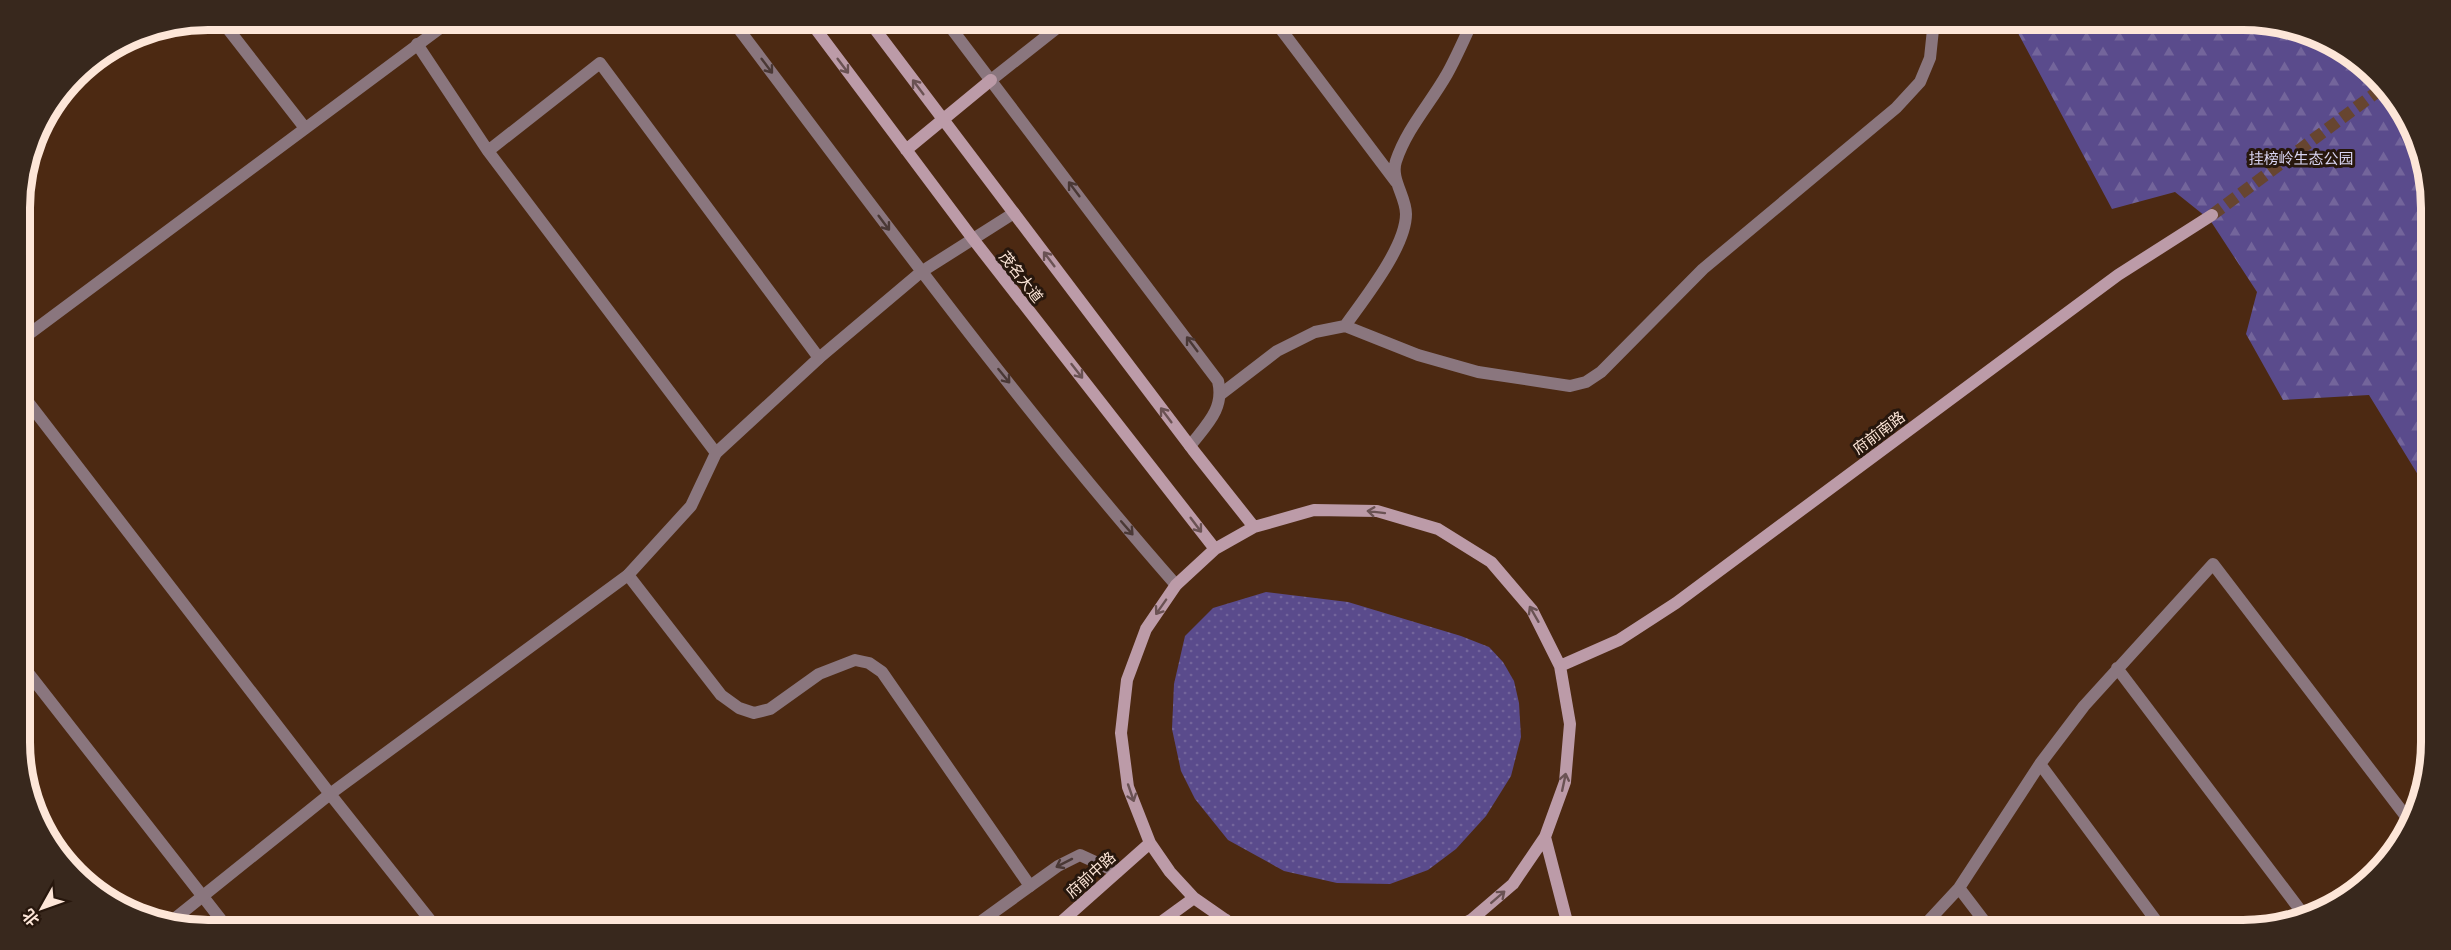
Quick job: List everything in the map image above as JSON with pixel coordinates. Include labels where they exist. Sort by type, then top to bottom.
[{"type":"main road","name":"茂名大道","points":[[816,30],[973,239],[1215,549]]},
{"type":"main road","points":[[876,30],[1190,446],[1254,527]]},
{"type":"main road","points":[[906,150],[991,80]]},
{"type":"main road","name":"府前南路","points":[[1560,666],[1619,640],[1676,603],[2118,274],[2212,215]]},
{"type":"main road","points":[[1226,920],[1194,898],[1170,872],[1150,843],[1128,787],[1121,734],[1127,680],[1146,629],[1176,585],[1215,549],[1254,527],[1314,510],[1367,510],[1438,529],[1491,562],[1532,610],[1560,666],[1570,724],[1565,782],[1545,837],[1514,884],[1471,920]]},
{"type":"main road","points":[[1545,837],[1567,920]]},
{"type":"main road","name":"府前中路","points":[[1063,920],[1150,843]]},
{"type":"main road","points":[[1164,920],[1194,898]]},
{"type":"street","points":[[229,30],[305,128]]},
{"type":"street","points":[[30,333],[437,30]]},
{"type":"street","points":[[740,30],[921,272],[1123,524],[1176,585]]},
{"type":"street","points":[[953,30],[1218,381],[1221,394],[1216,411],[1190,446]]},
{"type":"street","points":[[991,80],[1054,30]]},
{"type":"street","points":[[1282,30],[1397,183]]},
{"type":"street","points":[[1345,326],[1381,275],[1402,237],[1407,213],[1397,183],[1395,164],[1404,137],[1447,74],[1468,30]]},
{"type":"street","points":[[1221,394],[1277,351],[1315,332],[1345,326],[1418,355],[1478,372],[1570,386],[1586,382],[1601,372],[1703,269],[1896,108],[1920,82],[1930,58],[1933,30]]},
{"type":"street","points":[[417,44],[488,151],[716,453]]},
{"type":"street","points":[[488,151],[600,63],[819,358]]},
{"type":"street","points":[[177,917],[330,794],[628,575],[691,506],[716,453],[819,358],[921,272],[1014,213]]},
{"type":"street","points":[[30,405],[430,920]]},
{"type":"street","points":[[1929,920],[1959,888],[2040,764],[2084,706],[2212,564],[2405,816]]},
{"type":"street","points":[[628,575],[721,695],[739,708],[754,713],[770,709],[819,674],[855,660],[869,663],[882,672],[1030,886]]},
{"type":"street","points":[[2117,668],[2301,911]]},
{"type":"street","points":[[30,675],[221,920]]},
{"type":"street","points":[[2040,764],[2156,920]]},
{"type":"street","points":[[983,920],[1058,866],[1080,855],[1117,872]]},
{"type":"street","points":[[1959,888],[1983,920]]},
{"type":"green space","name":"挂榜岭生态公园","points":[[2016,30],[2243,30],[2278,33],[2322,48],[2360,74],[2384,100],[2397,119],[2415,162],[2419,185],[2421,208],[2421,480],[2369,395],[2283,400],[2246,334],[2257,292],[2210,220],[2175,192],[2112,209]]},
{"type":"green space","points":[[1266,592],[1348,602],[1461,636],[1489,647],[1503,662],[1514,681],[1519,703],[1521,737],[1511,776],[1486,816],[1456,849],[1428,870],[1390,884],[1337,883],[1284,871],[1228,840],[1195,799],[1181,771],[1172,729],[1174,684],[1185,636],[1213,608]]},
{"type":"tunnel","points":[[2212,215],[2377,92]]}]
